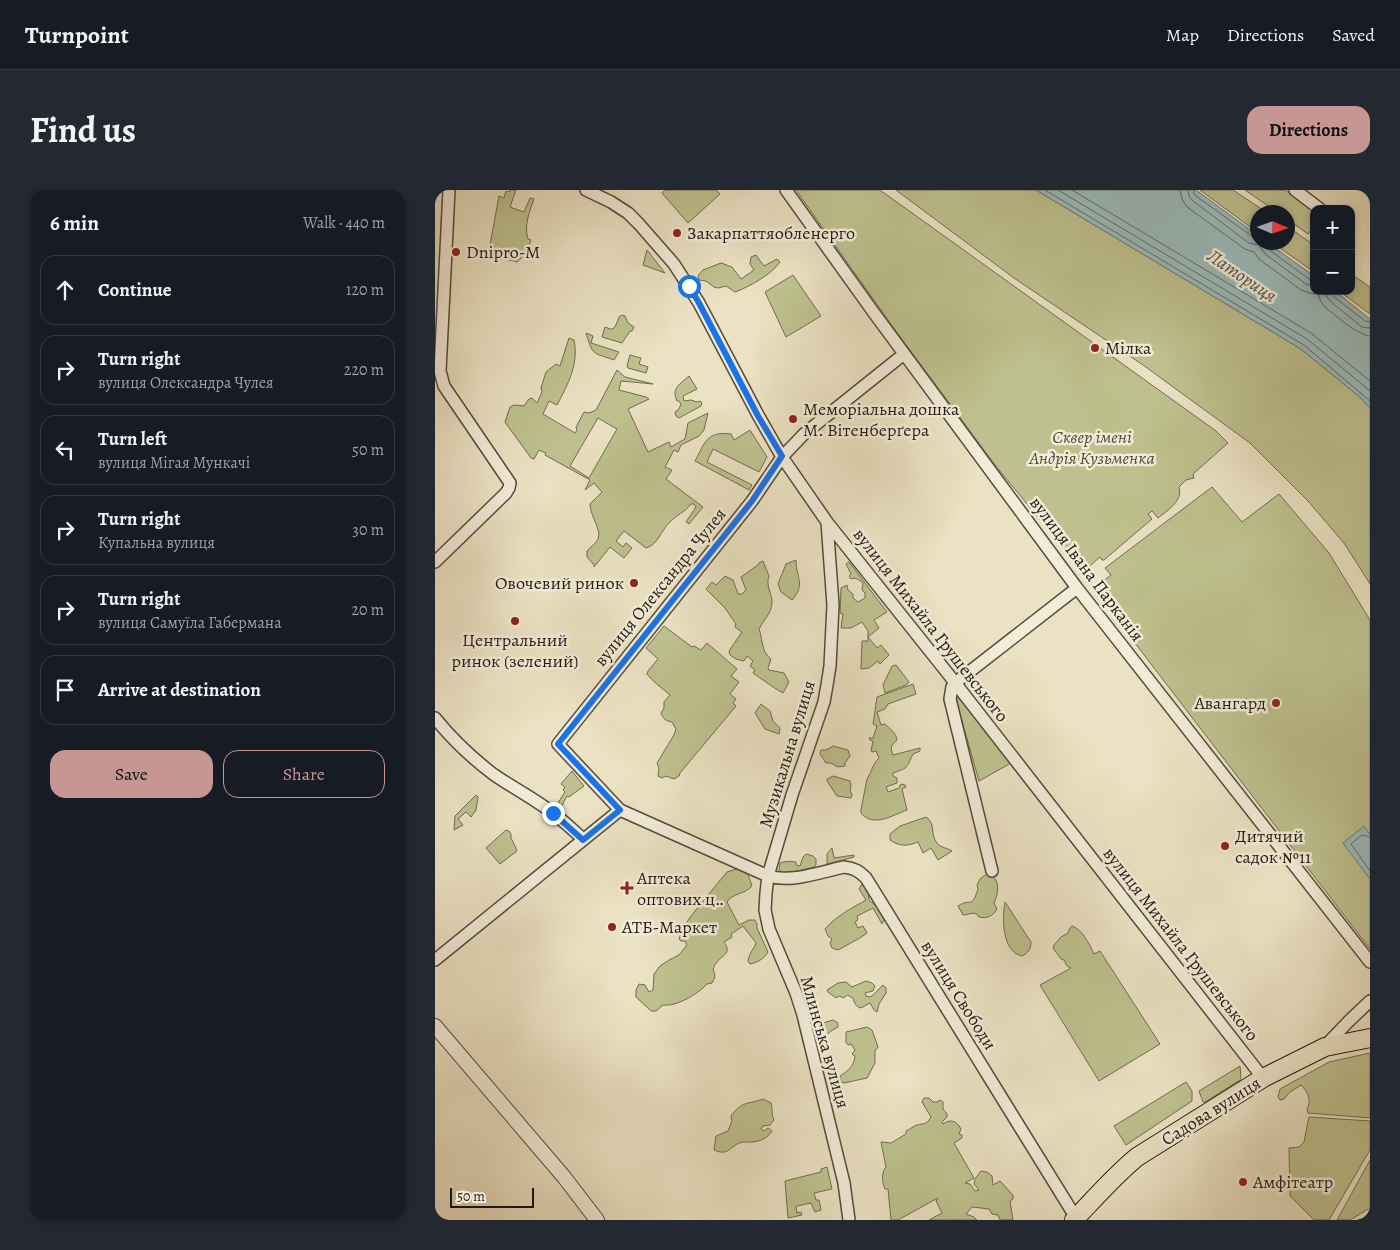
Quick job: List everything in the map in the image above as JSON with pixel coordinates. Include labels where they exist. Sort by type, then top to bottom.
[{"type":"main road","name":"Садова вулиця","points":[[1075,1219],[1098,1193],[1137,1156],[1263,1078],[1325,1047],[1370,1038]]},
{"type":"street","points":[[435,562],[506,493],[510,483],[444,386],[440,371],[449,190]]},
{"type":"street","name":"вулиця Михайла Грушевського","points":[[587,190],[611,202],[639,224],[674,264],[699,303],[758,416],[782,456],[827,522],[1263,1078]]},
{"type":"street","name":"вулиця Івана Парканія","points":[[786,190],[904,354],[1077,588],[1370,962]]},
{"type":"street","points":[[1295,190],[1315,205]]},
{"type":"street","name":"вулиця Олександра Чулея","points":[[620,810],[558,744],[752,501],[782,456],[804,434],[904,354]]},
{"type":"street","name":"Музикальна вулиця","points":[[768,876],[792,795],[822,708],[827,685],[830,666],[833,605],[827,522]]},
{"type":"street","points":[[992,871],[950,699],[951,687],[1077,588]]},
{"type":"street","points":[[435,718],[459,745],[477,760],[494,774],[553,813],[583,840]]},
{"type":"street","points":[[435,960],[620,810]]},
{"type":"street","name":"вулиця Свободи","points":[[620,810],[777,879],[789,879],[844,867],[852,868],[867,878],[1075,1219]]},
{"type":"street","name":"Млинська вулиця","points":[[768,876],[765,910],[769,929],[796,993],[803,1015],[844,1183],[849,1220]]},
{"type":"street","points":[[1325,1047],[1370,1001]]},
{"type":"street","points":[[435,1026],[564,1177],[597,1220]]},
{"type":"green space","points":[[510,190],[516,190],[510,207],[524,212],[530,198],[534,199],[527,224],[528,239],[531,240],[524,255],[517,262],[494,258],[494,245],[490,245],[499,196],[504,198],[506,191],[509,192]]},
{"type":"green space","points":[[665,190],[716,190],[720,194],[688,223],[662,193]]},
{"type":"green space","name":"Сквер імені Андрія Кузьменка","points":[[796,190],[880,190],[1216,431],[1228,443],[1193,474],[1194,478],[1186,480],[1179,487],[1179,497],[1170,508],[1158,518],[1152,511],[1148,514],[1152,519],[1104,560],[1100,557],[1083,572],[995,465],[893,327]]},
{"type":"green space","points":[[896,190],[1036,190],[1301,349],[1362,399],[1370,408],[1370,584],[1344,543],[1308,501],[1250,443],[1143,365],[1014,278]]},
{"type":"green space","points":[[1200,190],[1233,190],[1256,205],[1250,205],[1250,227]]},
{"type":"green space","points":[[1245,190],[1285,190],[1310,208],[1310,231],[1308,234],[1295,225],[1295,205],[1267,205]]},
{"type":"green space","points":[[1295,232],[1310,242],[1310,269],[1283,250],[1295,250]]},
{"type":"green space","points":[[647,250],[665,273],[643,265]]},
{"type":"green space","points":[[756,255],[764,266],[777,259],[780,262],[766,275],[741,290],[735,292],[726,286],[718,288],[706,281],[699,280],[698,276],[703,270],[721,263],[732,267],[741,279],[754,270],[750,264],[751,257]]},
{"type":"green space","points":[[793,275],[821,316],[786,337],[765,292]]},
{"type":"green space","points":[[1355,277],[1370,287],[1370,314],[1344,295],[1355,295]]},
{"type":"green space","points":[[622,315],[634,327],[622,343],[602,337],[605,327],[613,329]]},
{"type":"green space","points":[[586,333],[593,336],[591,343],[619,352],[614,360],[594,352]]},
{"type":"green space","points":[[569,338],[574,340],[574,366],[569,382],[557,405],[549,401],[543,414],[575,433],[584,412],[589,413],[596,410],[617,370],[625,377],[653,384],[621,381],[619,390],[649,399],[628,409],[648,452],[669,442],[671,447],[685,439],[688,423],[708,413],[704,430],[699,436],[681,445],[678,452],[674,450],[665,467],[672,470],[666,479],[703,507],[689,524],[686,522],[696,507],[694,504],[691,504],[673,519],[654,544],[646,548],[624,531],[616,541],[623,547],[626,543],[632,548],[624,558],[610,547],[594,567],[587,557],[587,551],[596,542],[599,535],[590,504],[602,492],[594,483],[585,490],[590,480],[545,455],[546,453],[539,450],[534,459],[531,458],[505,422],[510,407],[514,405],[524,406],[532,398],[537,403],[542,392],[541,388],[546,372],[556,364],[560,366]],"holes":[[[598,418],[617,429],[589,478],[570,466]]]},
{"type":"green space","points":[[630,355],[641,358],[639,364],[648,367],[646,373],[628,368]]},
{"type":"green space","points":[[689,376],[697,389],[683,396],[684,401],[700,401],[702,403],[701,406],[679,418],[675,412],[681,404],[677,401],[675,393],[680,384]]},
{"type":"green space","points":[[750,430],[767,457],[759,472],[713,449],[707,462],[752,485],[749,490],[695,461],[704,444],[711,436],[731,434],[734,440]]},
{"type":"green space","name":"Авангард","points":[[1212,487],[1242,522],[1279,494],[1329,553],[1370,620],[1370,949],[1098,595],[1098,585],[1111,575],[1105,568]]},
{"type":"green space","points":[[796,560],[799,590],[792,600],[781,592],[778,584],[786,564]]},
{"type":"green space","points":[[763,561],[769,576],[768,583],[772,604],[759,629],[765,653],[771,659],[769,670],[784,673],[789,682],[783,693],[753,673],[755,670],[750,666],[753,661],[747,656],[744,661],[730,655],[729,651],[742,632],[735,627],[736,624],[725,608],[706,589],[712,582],[716,585],[725,576],[733,580],[738,594],[742,594],[746,590],[741,577]]},
{"type":"green space","points":[[849,562],[887,612],[874,620],[879,628],[868,637],[868,631],[862,622],[851,628],[841,628],[843,614],[840,613],[841,588],[847,585],[848,590],[853,594],[853,598],[858,602],[865,598],[865,593],[862,590],[863,583],[853,578],[851,579],[849,576],[851,574],[846,564]]},
{"type":"green space","points":[[664,626],[692,647],[694,646],[701,650],[707,643],[737,669],[731,676],[739,682],[730,694],[736,699],[733,703],[736,706],[679,776],[674,779],[658,776],[659,768],[657,763],[676,729],[672,722],[665,719],[661,713],[664,708],[664,702],[670,695],[647,674],[658,659],[646,648]]},
{"type":"green space","points":[[868,637],[877,648],[881,645],[889,655],[880,664],[878,661],[869,668],[861,669],[862,641],[868,641]]},
{"type":"green space","points":[[896,665],[909,682],[885,693],[883,685],[892,666]]},
{"type":"green space","points":[[913,684],[916,694],[888,704],[885,709],[877,712],[881,725],[885,724],[893,731],[897,738],[892,747],[893,755],[920,748],[920,751],[913,754],[907,766],[893,773],[893,776],[897,778],[897,783],[886,787],[888,792],[899,788],[902,784],[905,785],[906,787],[902,789],[907,810],[883,819],[871,820],[861,813],[861,810],[867,779],[879,758],[876,751],[871,751],[873,741],[869,738],[873,738],[877,726],[873,724],[877,697]]},
{"type":"green space","points":[[959,698],[1011,763],[979,781],[958,707],[957,701]]},
{"type":"green space","points":[[761,704],[770,711],[773,721],[780,728],[779,734],[765,729],[755,713]]},
{"type":"green space","points":[[833,746],[848,750],[850,756],[845,766],[838,767],[831,763],[826,763],[820,754],[821,750],[826,750]]},
{"type":"green space","points":[[572,771],[584,786],[569,797],[567,796],[560,809],[556,806],[565,792],[563,790],[565,787],[561,784]]},
{"type":"green space","points":[[833,776],[850,781],[851,798],[837,796],[827,781],[827,779]]},
{"type":"green space","points":[[476,795],[478,797],[476,810],[471,817],[466,812],[458,819],[463,825],[454,830],[455,816]]},
{"type":"green space","points":[[926,817],[931,822],[937,843],[952,851],[938,860],[931,848],[923,853],[918,842],[904,845],[890,840],[890,834],[900,826]]},
{"type":"green space","points":[[506,830],[511,834],[517,851],[500,864],[486,848]]},
{"type":"green space","points":[[832,848],[834,858],[854,855],[854,857],[827,864],[827,854]]},
{"type":"green space","points":[[806,854],[816,859],[814,867],[785,874],[779,871],[780,863],[782,862],[796,862],[796,865],[800,866]]},
{"type":"green space","points":[[736,869],[746,872],[752,886],[732,897],[727,902],[739,925],[749,920],[755,920],[768,952],[761,960],[750,964],[748,961],[750,953],[756,943],[743,926],[731,934],[732,937],[724,942],[727,951],[716,963],[713,970],[715,976],[712,983],[707,984],[693,996],[680,1002],[663,1005],[656,1011],[651,1011],[636,997],[636,990],[639,984],[645,985],[649,992],[653,990],[654,974],[660,966],[679,955],[687,945],[685,941],[679,939],[682,930],[691,916],[727,872]]},
{"type":"green space","points":[[987,874],[992,876],[997,882],[998,890],[994,903],[997,909],[992,915],[982,918],[974,913],[963,915],[958,906],[974,899],[980,879]]},
{"type":"green space","points":[[862,884],[868,890],[869,900],[881,910],[881,914],[885,917],[882,924],[873,908],[857,916],[858,920],[855,922],[858,928],[863,926],[867,933],[838,950],[832,948],[830,943],[832,939],[828,936],[825,929],[839,916],[866,900],[859,889]]},
{"type":"green space","points":[[1005,902],[1031,942],[1029,950],[1022,956],[1010,948],[1007,941],[1004,925]]},
{"type":"green space","points":[[1072,926],[1082,934],[1094,954],[1100,951],[1160,1044],[1099,1081],[1040,985],[1071,968],[1067,966],[1053,948],[1061,937],[1068,933]]},
{"type":"green space","points":[[866,981],[875,986],[873,991],[865,993],[866,996],[872,996],[883,985],[886,988],[886,993],[879,1004],[877,1012],[870,1003],[861,1008],[857,1006],[853,998],[847,995],[844,998],[839,996],[836,998],[827,990],[838,983],[846,982],[852,987]]},
{"type":"green space","points":[[833,1020],[838,1023],[838,1027],[826,1036],[820,1033],[823,1023]]},
{"type":"green space","points":[[867,1027],[872,1030],[878,1047],[875,1051],[875,1063],[867,1078],[844,1083],[840,1081],[840,1076],[850,1068],[855,1056],[852,1054],[855,1050],[851,1044],[848,1045],[846,1042],[846,1032]]},
{"type":"green space","points":[[1370,1053],[1370,1118],[1308,1113],[1309,1096],[1301,1085],[1290,1092],[1284,1099],[1280,1100],[1278,1097],[1280,1089],[1329,1062]]},
{"type":"green space","points":[[1240,1066],[1240,1080],[1203,1102],[1199,1091]]},
{"type":"green space","points":[[1186,1082],[1192,1091],[1192,1101],[1126,1145],[1114,1126]]},
{"type":"green space","points":[[924,1098],[929,1098],[933,1102],[940,1100],[943,1102],[943,1109],[947,1117],[942,1122],[943,1124],[953,1121],[961,1129],[959,1134],[962,1135],[962,1138],[954,1143],[974,1178],[965,1183],[970,1184],[975,1191],[979,1190],[974,1184],[981,1171],[987,1172],[992,1176],[993,1185],[1000,1181],[1013,1195],[1013,1199],[1010,1201],[1013,1220],[1000,1220],[998,1215],[992,1214],[989,1209],[972,1207],[966,1214],[977,1220],[929,1220],[942,1213],[936,1201],[938,1198],[898,1220],[891,1220],[888,1189],[885,1189],[883,1181],[883,1172],[886,1167],[881,1142],[891,1143],[906,1134],[906,1131],[928,1121],[931,1117],[922,1102]]},
{"type":"green space","points":[[763,1099],[771,1103],[774,1120],[770,1125],[763,1126],[761,1129],[764,1131],[768,1128],[772,1131],[766,1138],[738,1143],[723,1152],[714,1150],[716,1136],[728,1131],[732,1121],[731,1116],[735,1111],[742,1105]]},
{"type":"green space","points":[[1309,1117],[1370,1121],[1370,1150],[1329,1220],[1314,1220],[1290,1196],[1289,1148],[1299,1147],[1304,1142]]},
{"type":"green space","points":[[1370,1160],[1370,1208],[1350,1220],[1337,1220]]},
{"type":"green space","points":[[827,1167],[832,1189],[814,1193],[816,1200],[819,1200],[821,1210],[815,1212],[811,1203],[797,1206],[797,1213],[801,1212],[802,1215],[788,1218],[785,1181],[821,1172],[821,1169]]},
{"type":"water","name":"Латориця","points":[[1036,190],[1196,190],[1250,230],[1250,250],[1278,250],[1310,273],[1310,295],[1340,295],[1370,319],[1370,408],[1362,399],[1301,349]]},
{"type":"water","points":[[1364,826],[1370,835],[1370,879],[1343,843]]},
{"type":"place","name":"Закарпаттяобленерго","points":[[677,233]]},
{"type":"place","name":"Dnipro-M","points":[[456,252]]},
{"type":"place","name":"Мілка","points":[[1095,348]]},
{"type":"place","name":"Меморіальна дошка М. Вітенберґера","points":[[793,419]]},
{"type":"place","name":"Овочевий ринок","points":[[634,583]]},
{"type":"place","name":"Центральний ринок (зелений)","points":[[515,621]]},
{"type":"place","name":"Авангард","points":[[1276,703]]},
{"type":"place","name":"Дитячий садок №11","points":[[1225,846]]},
{"type":"place","name":"Аптека оптових ц‥","points":[[627,888]]},
{"type":"place","name":"АТБ-Маркет","points":[[612,927]]},
{"type":"place","name":"Амфітеатр","points":[[1243,1182]]},
{"type":"route","points":[[553,813],[583,840],[620,810],[558,744],[752,501],[782,456],[758,416],[689,286]]}]
